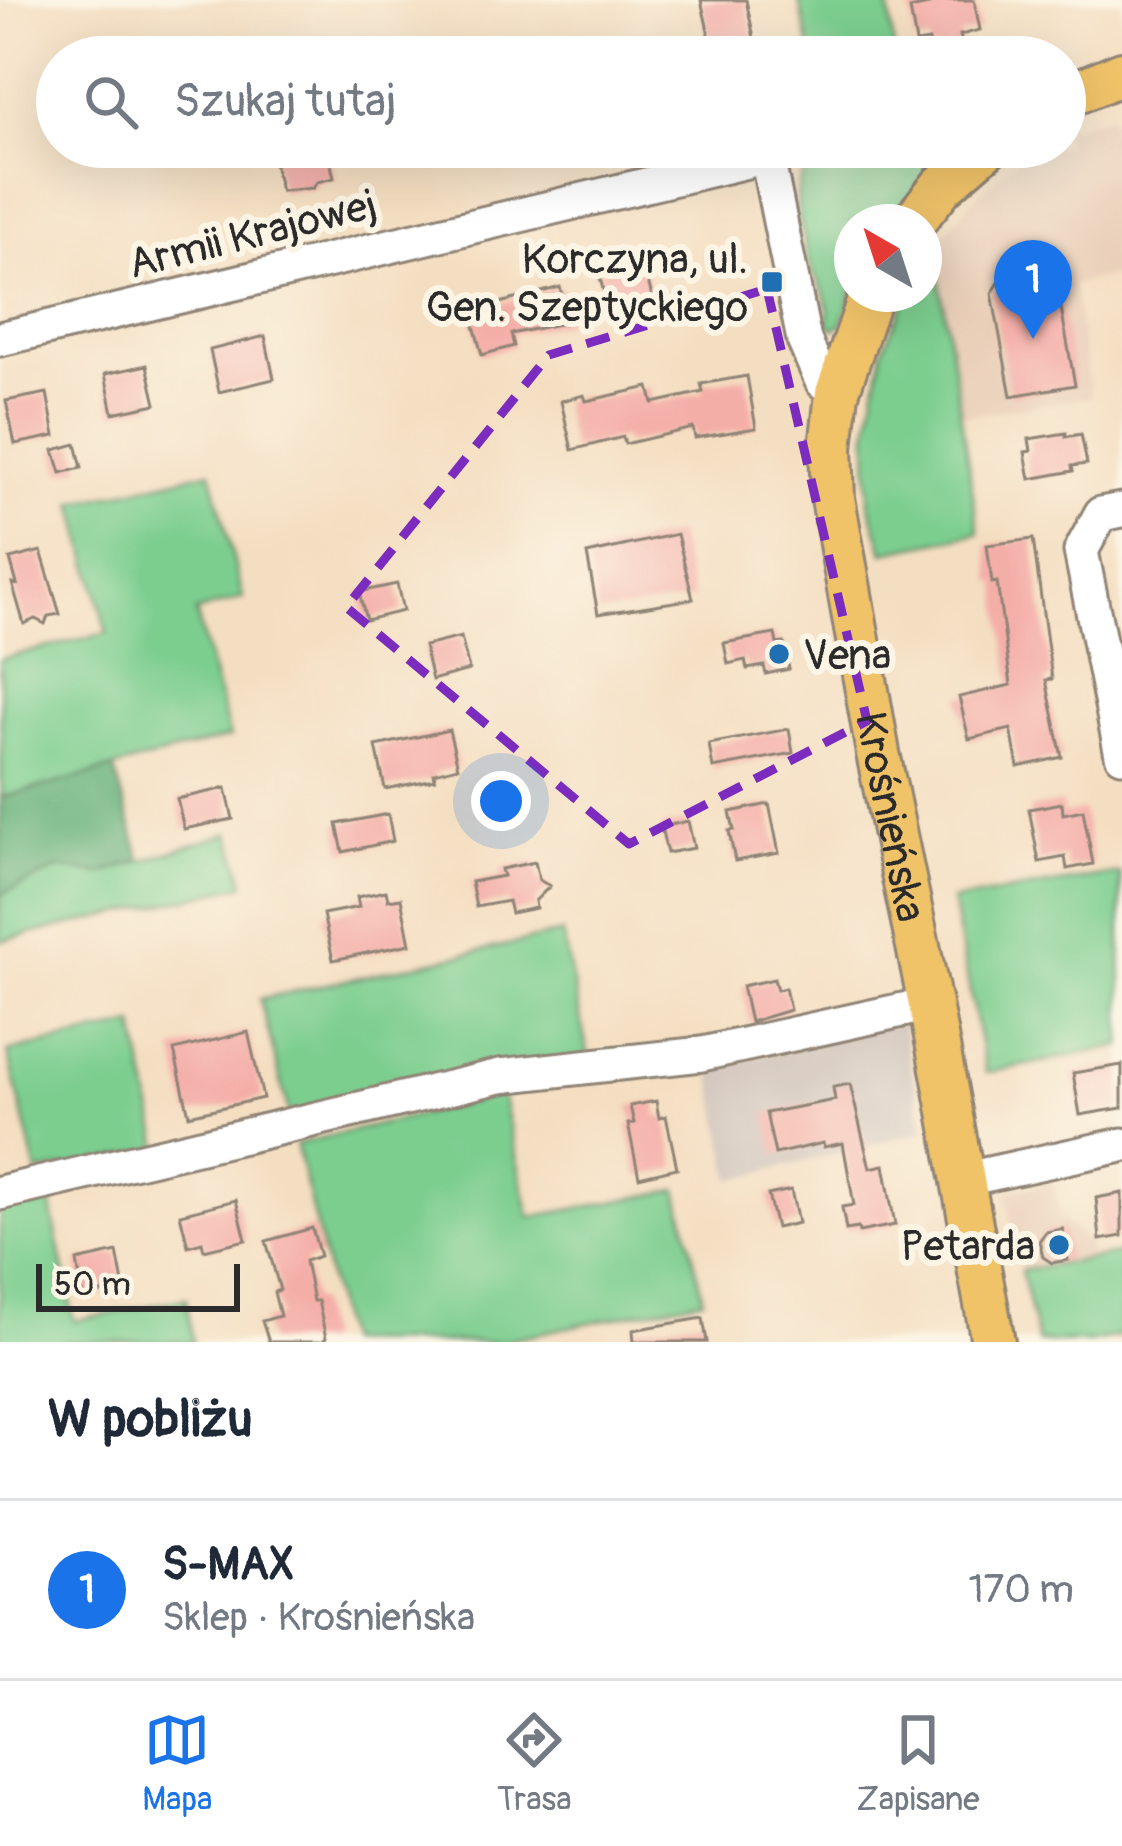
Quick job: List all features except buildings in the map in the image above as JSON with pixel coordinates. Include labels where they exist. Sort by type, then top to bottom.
[{"type":"main road","points":[[1086,89],[1122,74]]},
{"type":"main road","points":[[928,204],[963,168]]},
{"type":"main road","name":"Krośnieńska","points":[[865,312],[837,393],[831,448],[833,498],[993,1342]]},
{"type":"street","name":"Armii Krajowej","points":[[0,339],[720,168]]},
{"type":"street","points":[[768,168],[804,340],[822,381],[837,393]]},
{"type":"street","points":[[1122,511],[1101,514],[1081,551],[1122,755]]},
{"type":"street","points":[[0,1193],[500,1076],[702,1054],[930,1004]]},
{"type":"street","points":[[961,1180],[1122,1145]]},
{"type":"highlighted area","points":[[767,289],[867,721],[629,844],[346,607],[549,355]]},
{"type":"shaded area","points":[[1111,115],[1122,177],[1122,275],[1073,284],[1091,397],[961,416],[942,296],[942,236],[1007,168],[1086,168],[1086,123]]},
{"type":"shaded area","points":[[902,1023],[924,1131],[732,1180],[710,1067]]},
{"type":"shaded area","points":[[1054,1182],[1061,1217],[1088,1242],[1091,1258],[1021,1271],[1006,1192]]},
{"type":"green space","points":[[799,0],[888,0],[892,36],[807,36]]},
{"type":"green space","points":[[810,168],[946,168],[913,204],[834,204],[834,312],[846,312],[842,324],[834,329],[828,324],[825,296],[807,255],[798,187]]},
{"type":"green space","points":[[942,296],[979,533],[884,552],[869,503],[868,432],[883,349],[900,312],[942,312]]},
{"type":"green space","points":[[211,471],[243,598],[196,612],[230,737],[2,798],[0,659],[107,633],[74,503]]},
{"type":"green space","points":[[114,768],[141,860],[101,874],[60,868],[0,895],[0,798]]},
{"type":"green space","points":[[230,833],[245,885],[0,941],[0,895],[60,868],[101,874]]},
{"type":"green space","points":[[1120,873],[1122,1046],[986,1073],[952,901]]},
{"type":"green space","points":[[562,933],[589,1058],[290,1117],[260,999]]},
{"type":"green space","points":[[135,1025],[160,1148],[37,1173],[8,1052]]},
{"type":"green space","points":[[502,1095],[530,1217],[678,1190],[703,1299],[496,1342],[344,1342],[296,1144]]},
{"type":"green space","points":[[49,1196],[74,1321],[186,1298],[193,1342],[0,1342],[0,1207]]},
{"type":"green space","points":[[1122,1253],[1122,1336],[1090,1342],[1038,1342],[1021,1271]]},
{"type":"place","name":"Korczyna, ul. Gen. Szeptyckiego","points":[[772,282]]},
{"type":"place","name":"S-MAX","points":[[1033,339]]},
{"type":"place","name":"Vena","points":[[779,654]]},
{"type":"place","name":"Petarda","points":[[1059,1245]]}]
